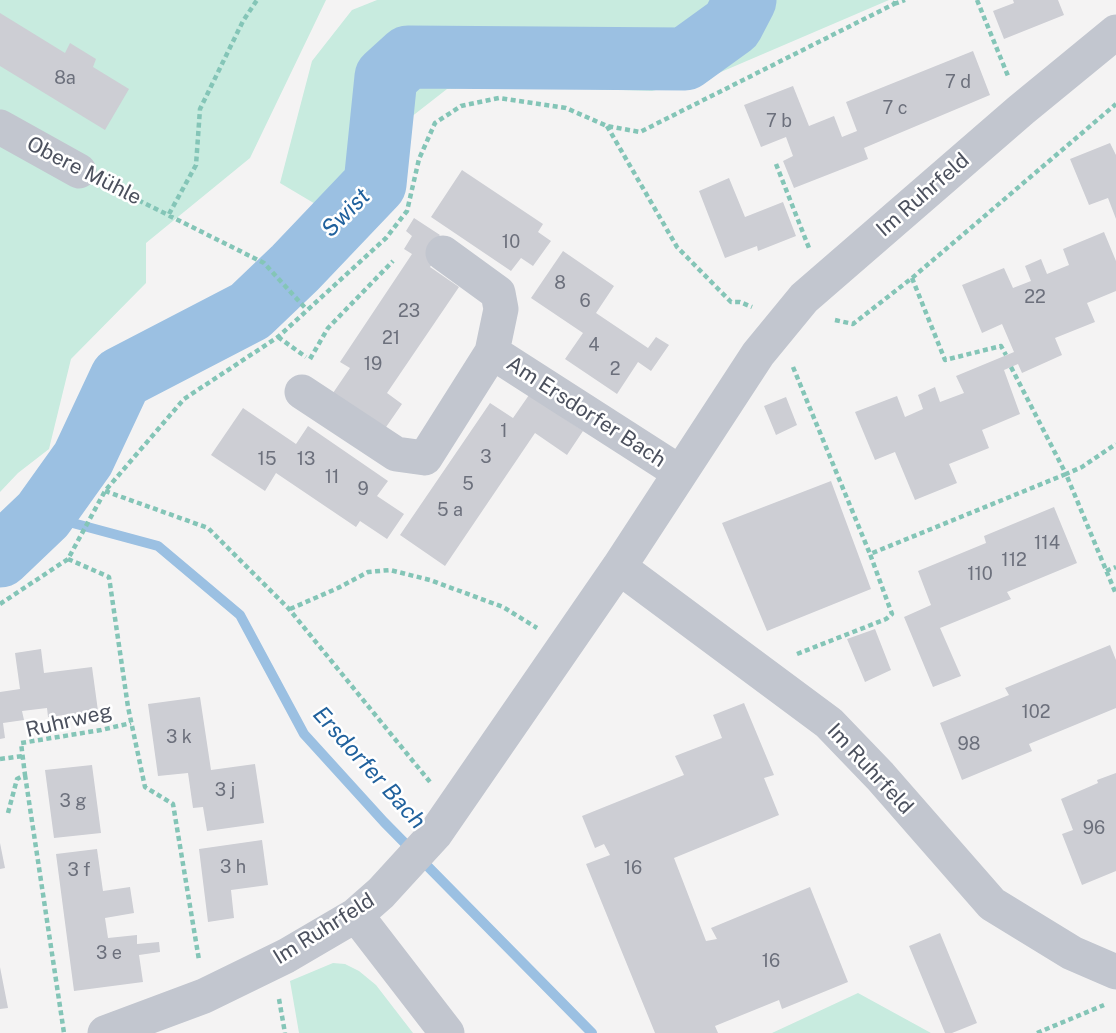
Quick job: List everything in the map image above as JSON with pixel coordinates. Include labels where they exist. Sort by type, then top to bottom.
[{"type":"street","name":"Im Ruhrfeld","points":[[104,1033],[204,996],[286,956],[368,904],[444,822],[619,566],[758,354],[776,333],[815,289],[1021,110],[1116,32]]},
{"type":"street","name":"Obere Mühle","points":[[0,127],[79,171]]},
{"type":"street","name":"Am Ersdorfer Bach","points":[[306,376],[396,454],[425,457],[492,352],[501,309],[498,293],[443,253]]},
{"type":"street","name":"Am Ersdorfer Bach","points":[[492,352],[679,472]]},
{"type":"street","name":"Im Ruhrfeld","points":[[619,566],[829,723],[880,776],[992,904],[1072,953],[1115,987]]},
{"type":"street","points":[[368,904],[447,1033]]},
{"type":"path","points":[[169,214],[196,165],[200,109],[243,21],[257,0]]},
{"type":"path","points":[[0,604],[68,559],[105,491],[184,399],[278,337],[386,238],[407,211],[419,159],[435,123],[461,106],[499,98],[566,108],[607,126],[640,132],[895,2],[905,0]]},
{"type":"path","points":[[977,0],[1021,110]]},
{"type":"path","points":[[776,164],[812,257],[819,317],[853,324],[912,278],[1116,104]]},
{"type":"path","points":[[607,126],[677,247],[731,302]]},
{"type":"path","name":"Obere Mühle","points":[[79,171],[264,263],[307,310]]},
{"type":"path","points":[[278,337],[306,376],[328,328],[393,261]]},
{"type":"path","points":[[912,278],[944,360],[1001,346],[1006,355]]},
{"type":"path","points":[[760,673],[776,663],[886,619],[892,614],[870,554],[776,333]]},
{"type":"path","points":[[1011,367],[1066,474],[1116,594]]},
{"type":"path","points":[[870,554],[1082,467],[1116,444]]},
{"type":"path","points":[[105,491],[208,528],[289,609],[444,822]]},
{"type":"path","points":[[68,559],[109,578],[131,723],[145,787],[173,804],[204,996]]},
{"type":"path","points":[[1106,571],[1116,567]]},
{"type":"path","points":[[289,609],[368,572],[390,570],[430,580],[503,607],[565,644]]},
{"type":"path","name":"Ruhrweg","points":[[8,813],[17,779],[24,775],[21,743],[131,723]]},
{"type":"path","name":"Ruhrweg","points":[[0,759],[23,756]]},
{"type":"path","points":[[24,775],[64,1033]]},
{"type":"path","points":[[1037,1033],[1115,987]]},
{"type":"green space","points":[[0,0],[326,0],[250,158],[146,243],[146,283],[71,359],[49,449],[18,473],[0,492]]},
{"type":"green space","points":[[377,0],[889,0],[714,75],[652,91],[497,86],[447,89],[406,121],[380,189],[349,224],[280,183],[312,61],[352,10]]},
{"type":"green space","points":[[333,963],[345,964],[359,971],[376,985],[413,1033],[299,1033],[290,981]]},
{"type":"green space","points":[[858,993],[931,1033],[772,1033]]},
{"type":"building","points":[[1013,0],[1058,0],[1064,15],[1004,39],[993,11],[1014,3]]},
{"type":"building","points":[[0,13],[65,53],[70,43],[96,59],[93,67],[129,89],[105,130],[0,66]]},
{"type":"building","points":[[973,51],[990,95],[864,148],[868,159],[794,188],[783,161],[793,156],[786,137],[761,147],[744,105],[793,86],[809,126],[834,116],[842,137],[857,131],[846,102]]},
{"type":"building","points":[[1110,143],[1116,155],[1116,219],[1108,198],[1089,205],[1070,159]]},
{"type":"building","points":[[462,170],[543,224],[538,232],[551,241],[533,266],[521,258],[511,271],[431,217]]},
{"type":"building","points":[[729,178],[745,217],[783,202],[796,236],[758,251],[757,246],[725,258],[699,191]]},
{"type":"building","points":[[414,218],[440,235],[430,248],[439,254],[430,267],[459,287],[387,393],[402,404],[384,430],[333,393],[350,368],[340,362],[412,254],[404,249],[412,236],[406,231]]},
{"type":"building","points":[[1104,232],[1116,261],[1116,291],[1087,303],[1095,322],[1055,338],[1062,355],[1022,373],[1018,364],[1004,370],[1020,414],[982,430],[989,448],[949,464],[957,483],[915,500],[895,452],[875,460],[855,412],[897,396],[905,417],[923,409],[918,395],[935,387],[940,402],[964,393],[956,376],[1014,352],[1002,324],[982,333],[962,285],[1004,268],[1013,288],[1031,281],[1025,266],[1041,259],[1047,274],[1069,265],[1063,249]]},
{"type":"building","points":[[563,251],[614,286],[596,313],[648,348],[656,337],[669,345],[651,371],[638,362],[617,394],[565,359],[583,333],[531,298]]},
{"type":"building","points":[[529,395],[583,431],[567,455],[535,433],[445,566],[400,535],[490,403],[513,418]]},
{"type":"building","points":[[786,397],[797,425],[776,435],[764,406]]},
{"type":"building","points":[[243,408],[296,444],[308,426],[388,481],[377,496],[404,514],[387,539],[360,521],[356,527],[276,473],[265,491],[211,455]]},
{"type":"building","points":[[831,481],[871,589],[767,631],[722,523]]},
{"type":"building","points":[[1054,507],[1077,563],[1007,592],[1011,599],[940,628],[961,676],[933,687],[904,617],[931,605],[918,571],[986,543],[984,536]]},
{"type":"building","points":[[875,629],[891,670],[865,682],[847,639]]},
{"type":"building","points":[[1110,645],[1116,660],[1116,708],[1029,744],[1032,751],[962,780],[940,723],[1009,695],[1005,688]]},
{"type":"building","points":[[41,649],[44,673],[92,667],[98,711],[48,717],[47,708],[22,711],[24,720],[3,723],[5,738],[0,739],[0,692],[20,689],[15,653]]},
{"type":"building","points":[[200,697],[211,770],[255,764],[264,823],[207,831],[203,807],[193,808],[188,773],[158,776],[148,704]]},
{"type":"building","points":[[744,703],[774,775],[764,778],[779,815],[674,858],[706,941],[717,939],[711,928],[810,887],[848,982],[782,1009],[779,1000],[715,1026],[718,1033],[655,1033],[586,864],[610,855],[604,844],[595,848],[582,816],[684,775],[675,756],[722,738],[713,715]]},
{"type":"building","points":[[92,765],[101,833],[54,838],[45,770]]},
{"type":"building","points":[[1116,773],[1116,871],[1082,885],[1062,834],[1073,830],[1061,799]]},
{"type":"building","points":[[262,840],[268,885],[231,890],[234,918],[208,922],[199,849]]},
{"type":"building","points":[[0,843],[5,868],[0,869]]},
{"type":"building","points":[[97,849],[103,891],[130,887],[134,913],[105,918],[108,938],[137,935],[137,944],[159,942],[160,952],[139,955],[143,982],[74,991],[56,854]]},
{"type":"building","points":[[940,933],[977,1023],[952,1033],[945,1033],[909,946]]},
{"type":"building","points":[[0,967],[8,1008],[0,1009]]},
{"type":"waterway","name":"Swist","points":[[0,556],[43,515],[83,459],[121,378],[250,311],[375,184],[386,77],[408,57],[685,59],[732,25],[745,0]]},
{"type":"waterway","name":"Ersdorfer Bach","points":[[43,515],[158,546],[240,615],[304,734],[384,822],[592,1033]]}]
